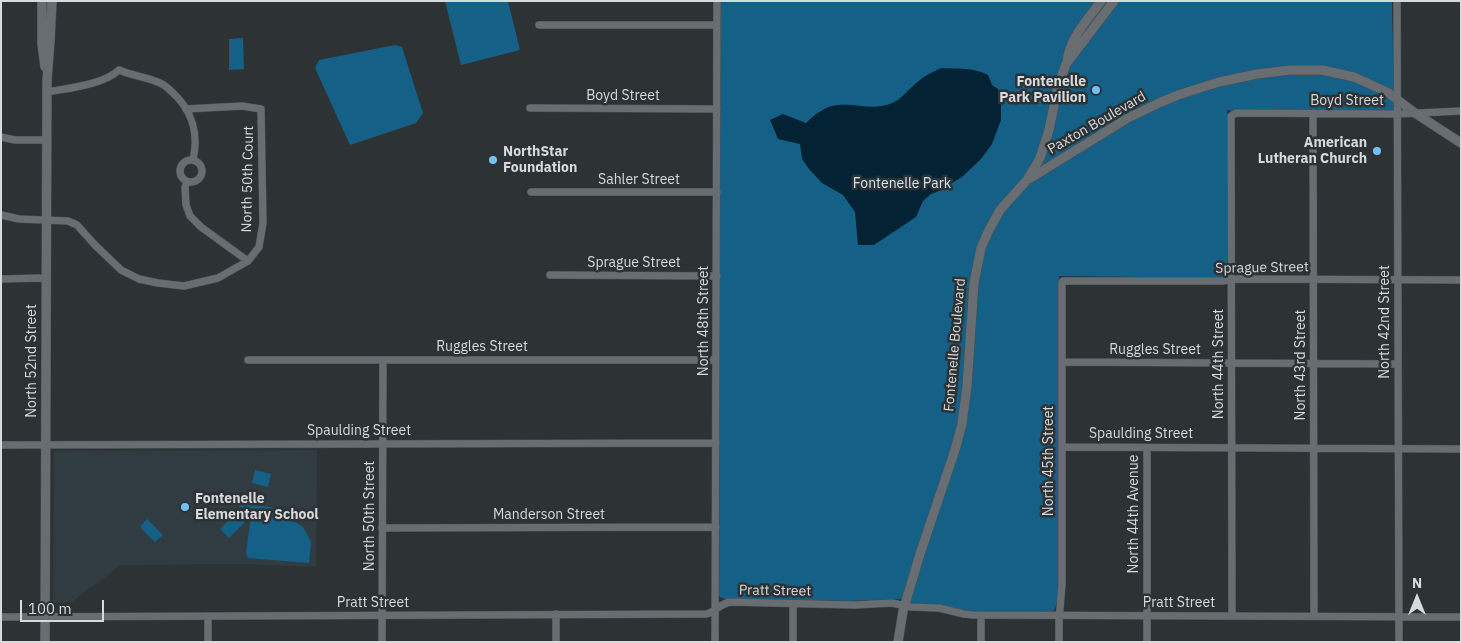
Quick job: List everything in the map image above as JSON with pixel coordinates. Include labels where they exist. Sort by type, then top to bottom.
[{"type":"main road","name":"North 52nd Street","points":[[42,1],[43,61],[47,80]]},
{"type":"main road","name":"North 52nd Street","points":[[46,642],[47,80],[52,1]]},
{"type":"main road","name":"Fontenelle Boulevard","points":[[898,642],[905,606],[920,554],[962,424],[967,386],[972,294],[979,255],[989,230],[1000,210],[1027,180],[1040,158],[1049,130],[1058,86],[1067,56],[1074,39],[1101,1]]},
{"type":"main road","name":"Fontenelle Boulevard","points":[[1066,64],[1114,1]]},
{"type":"main road","name":"Paxton Boulevard","points":[[1027,180],[1143,110],[1193,90],[1237,78],[1290,70],[1334,72],[1354,77],[1376,86],[1397,98],[1414,113],[1461,143]]},
{"type":"main road","points":[[1040,158],[1044,163],[1052,165]]},
{"type":"street","name":"North 48th Street","points":[[716,642],[717,1]]},
{"type":"street","name":"North 42nd Street","points":[[1397,1],[1399,642]]},
{"type":"street","points":[[539,25],[717,25]]},
{"type":"street","points":[[47,92],[69,89],[93,82],[114,75],[119,70],[132,76],[148,78],[163,84],[178,98],[186,109],[194,127],[196,138],[193,160]]},
{"type":"street","name":"North 50th Court","points":[[186,109],[242,106],[262,110],[263,223],[258,247],[248,261]]},
{"type":"street","name":"Boyd Street","points":[[530,108],[717,109]]},
{"type":"street","name":"Boyd Street","points":[[1234,113],[1397,114],[1461,111]]},
{"type":"street","name":"North 44th Street","points":[[1232,616],[1230,119],[1234,113]]},
{"type":"street","name":"North 43rd Street","points":[[1312,113],[1314,616]]},
{"type":"street","points":[[1,137],[15,140],[47,140]]},
{"type":"street","points":[[186,160],[197,161],[201,166],[202,175],[197,181],[187,182],[180,176],[179,169],[186,160]]},
{"type":"street","points":[[1,215],[18,219],[68,221],[77,225],[120,270],[139,279],[184,286],[218,278],[248,261],[201,227],[190,216],[186,206],[185,187],[187,182]]},
{"type":"street","name":"Sahler Street","points":[[531,192],[717,192]]},
{"type":"street","name":"Sprague Street","points":[[550,275],[717,276]]},
{"type":"street","points":[[1,279],[40,278],[46,280]]},
{"type":"street","name":"Sprague Street","points":[[1063,281],[1461,280]]},
{"type":"street","name":"North 45th Street","points":[[1059,642],[1062,584],[1063,281]]},
{"type":"street","name":"Ruggles Street","points":[[248,360],[716,360]]},
{"type":"street","name":"North 50th Street","points":[[382,642],[383,360]]},
{"type":"street","name":"Ruggles Street","points":[[1062,362],[1398,364]]},
{"type":"street","name":"Spaulding Street","points":[[1,445],[716,443]]},
{"type":"street","name":"Spaulding Street","points":[[1062,446],[1461,449]]},
{"type":"street","name":"North 44th Avenue","points":[[1146,447],[1147,642]]},
{"type":"street","name":"Manderson Street","points":[[382,528],[716,527]]},
{"type":"street","name":"Pratt Street","points":[[1,617],[706,614],[729,602],[855,605],[892,603],[981,615],[1461,617]]},
{"type":"street","points":[[793,604],[793,642]]},
{"type":"street","points":[[556,614],[556,642]]},
{"type":"street","points":[[981,615],[981,642]]},
{"type":"street","points":[[208,616],[208,642]]},
{"type":"shaded area","points":[[942,68],[982,72],[988,75],[992,85],[998,89],[1001,120],[992,144],[981,159],[962,177],[931,194],[923,201],[916,217],[874,245],[858,245],[855,212],[843,195],[822,183],[809,169],[802,159],[800,144],[778,139],[770,120],[783,114],[806,123],[820,111],[833,106],[872,107],[892,103],[930,73]]},
{"type":"shaded area","name":"Fontenelle Elementary School","points":[[317,450],[316,567],[242,564],[121,565],[72,602],[53,603],[54,451]]},
{"type":"green space","points":[[445,1],[508,1],[520,50],[461,65]]},
{"type":"green space","name":"Fontenelle Park","points":[[720,1],[1392,1],[1394,111],[1227,110],[1227,276],[1222,278],[1059,276],[1063,537],[1058,538],[1059,588],[1056,607],[1053,612],[974,612],[914,604],[900,599],[851,601],[725,599],[720,597]]},
{"type":"green space","points":[[243,38],[244,69],[229,70],[229,39]]},
{"type":"green space","points":[[395,45],[402,47],[423,113],[416,123],[350,145],[315,68],[319,60]]},
{"type":"green space","points":[[255,470],[271,474],[268,487],[252,483]]},
{"type":"green space","points":[[248,495],[258,496],[256,504],[252,505],[271,507],[303,527],[311,542],[309,563],[248,558],[246,553],[252,509],[239,507],[240,500]]},
{"type":"green space","points":[[236,513],[245,522],[229,538],[220,529]]},
{"type":"green space","points":[[147,519],[163,535],[155,542],[140,527]]},
{"type":"place","name":"Fontenelle Park Pavilion","points":[[1096,90]]},
{"type":"place","name":"American Lutheran Church","points":[[1377,151]]},
{"type":"place","name":"NorthStar Foundation","points":[[493,160]]},
{"type":"place","name":"Fontenelle Elementary School","points":[[185,507]]}]
